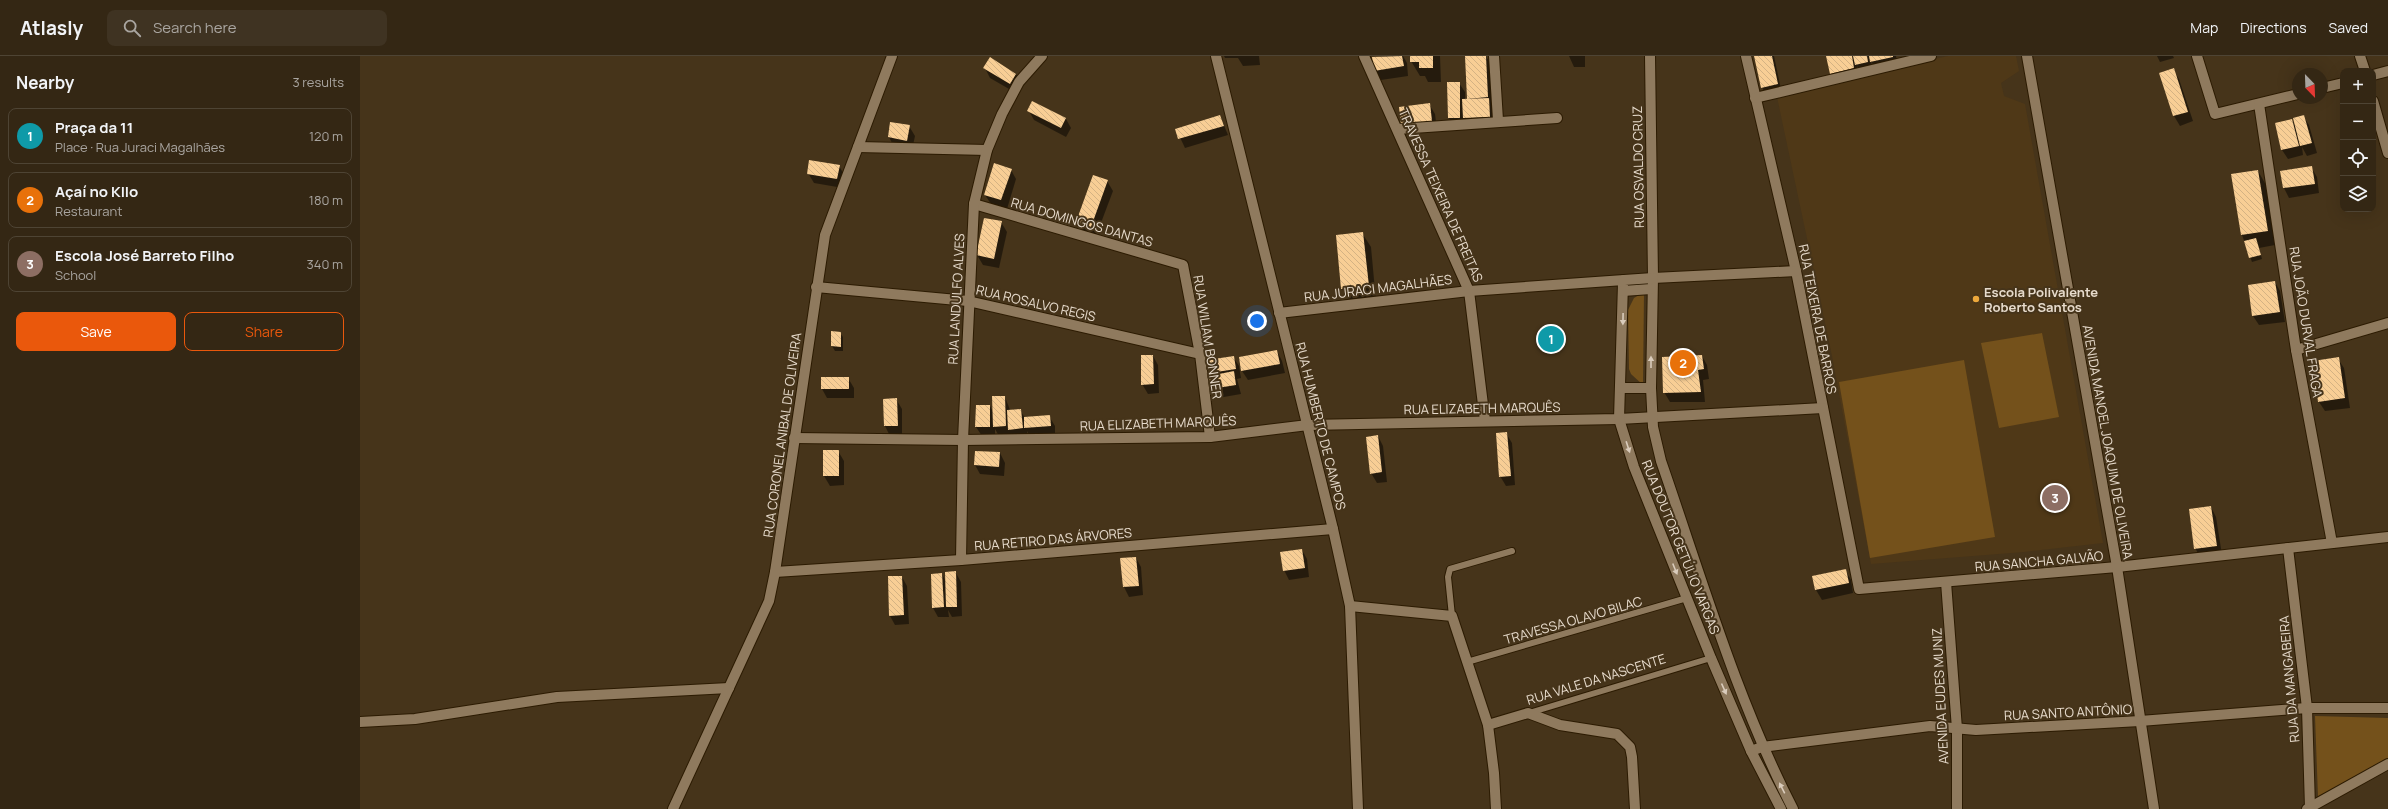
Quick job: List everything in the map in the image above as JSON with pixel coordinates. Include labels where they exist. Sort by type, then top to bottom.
[{"type":"street","name":"RUA CORONEL ANIBAL DE OLIVEIRA","points":[[672,809],[769,601],[775,572],[825,235],[892,56]]},
{"type":"street","name":"RUA LANDULFO ALVES","points":[[961,560],[962,440],[974,204],[987,150],[1002,114],[1019,82],[1042,56]]},
{"type":"street","name":"RUA HUMBERTO DE CAMPOS","points":[[1216,56],[1308,425],[1350,606],[1358,809]]},
{"type":"street","name":"TRAVESSA TEIXEIRA DE FREITAS","points":[[1364,56],[1470,291],[1485,421]]},
{"type":"street","points":[[1494,56],[1498,120]]},
{"type":"street","name":"RUA OSVALDO CRUZ","points":[[1650,56],[1653,278]]},
{"type":"street","name":"RUA TEIXEIRA DE BARROS","points":[[1746,56],[1796,271],[1859,589]]},
{"type":"street","points":[[1755,98],[1931,56]]},
{"type":"street","name":"AVENIDA MANOEL JOAQUIM DE OLIVEIRA","points":[[2027,56],[2116,567],[2154,809]]},
{"type":"street","points":[[2197,56],[2215,114],[2292,96]]},
{"type":"street","points":[[2360,56],[2363,68]]},
{"type":"street","points":[[2376,74],[2388,71]]},
{"type":"street","points":[[2328,86],[2340,83]]},
{"type":"street","name":"RUA JOÃO DURVAL FRAGA","points":[[2259,104],[2296,350],[2332,543]]},
{"type":"street","points":[[2374,104],[2388,153]]},
{"type":"street","points":[[1398,129],[1498,120],[1557,118]]},
{"type":"street","points":[[858,146],[987,150]]},
{"type":"street","name":"RUA DOMINGOS DANTAS","points":[[974,204],[1183,265]]},
{"type":"street","name":"RUA WILIAM BONNER","points":[[1183,265],[1200,354],[1210,437]]},
{"type":"street","name":"RUA JURACI MAGALHÃES","points":[[1279,313],[1470,291],[1653,278],[1796,271]]},
{"type":"street","name":"RUA DOUTOR GETÚLIO VARGAS","points":[[1653,278],[1651,288],[1651,388],[1653,417],[1661,461],[1729,662],[1762,747],[1793,809]]},
{"type":"street","name":"RUA DOUTOR GETÚLIO VARGAS","points":[[1624,280],[1622,388],[1619,419],[1634,466],[1686,598],[1751,751],[1781,809]]},
{"type":"street","name":"RUA ROSALVO REGIS","points":[[816,288],[968,301],[1200,354]]},
{"type":"street","points":[[1623,291],[1651,288]]},
{"type":"street","points":[[2296,350],[2388,323]]},
{"type":"street","points":[[1622,388],[1651,388]]},
{"type":"street","name":"RUA ELIZABETH MARQUÊS","points":[[794,438],[962,440],[1210,437],[1308,425],[1619,419],[1823,408]]},
{"type":"street","name":"RUA RETIRO DAS ÁRVORES","points":[[775,572],[961,560],[1333,528]]},
{"type":"street","name":"RUA SANCHA GALVÃO","points":[[1859,589],[2116,567],[2388,537]]},
{"type":"street","name":"RUA DA MANGABEIRA","points":[[2288,548],[2307,708],[2309,808]]},
{"type":"street","name":"AVENIDA EUDES MUNIZ","points":[[1946,582],[1957,729],[1957,809]]},
{"type":"street","points":[[1350,606],[1452,616],[1488,725],[1496,809]]},
{"type":"street","points":[[360,722],[423,718],[557,698],[729,688]]},
{"type":"street","name":"RUA SANTO ANTÔNIO","points":[[1751,751],[1762,747],[1930,726],[1976,730],[2140,721],[2307,708],[2388,708]]},
{"type":"street","points":[[1528,713],[1560,725],[1610,731],[1624,739],[1630,747],[1632,757],[1635,809]]},
{"type":"street","name":"RUA VALE DA NASCENTE","points":[[1488,725],[1528,713]]},
{"type":"street","points":[[2309,808],[2388,764]]},
{"type":"lane","points":[[1452,616],[1448,577],[1450,569],[1512,551]]},
{"type":"lane","name":"TRAVESSA OLAVO BILAC","points":[[1466,662],[1686,598]]},
{"type":"lane","name":"RUA VALE DA NASCENTE","points":[[1528,713],[1711,658]]},
{"type":"shaded area","name":"Escola Polivalente Roberto Santos","points":[[1948,56],[2016,56],[2019,71],[2001,83],[2004,96],[2025,104],[2103,543],[2024,552],[1871,564],[1832,356],[1777,97],[1818,85]]},
{"type":"shaded area","points":[[1644,292],[1643,385],[1631,374],[1629,369],[1628,310],[1634,298]]},
{"type":"shaded area","points":[[2042,333],[2059,417],[1999,428],[1981,343]]},
{"type":"shaded area","points":[[1964,360],[1995,537],[1870,558],[1839,382]]},
{"type":"shaded area","points":[[2315,716],[2388,718],[2388,758],[2318,797]]},
{"type":"building","points":[[1402,56],[1404,66],[1374,71],[1372,57]]},
{"type":"building","points":[[1410,56],[1433,56],[1433,68],[1419,68],[1419,62],[1410,62]]},
{"type":"building","points":[[1465,56],[1486,56],[1488,97],[1467,99]]},
{"type":"building","points":[[1754,56],[1772,56],[1778,84],[1761,88]]},
{"type":"building","points":[[1826,56],[1852,56],[1854,68],[1830,74]]},
{"type":"building","points":[[1853,56],[1867,56],[1868,62],[1855,65]]},
{"type":"building","points":[[1869,56],[1893,56],[1893,57],[1870,62]]},
{"type":"building","points":[[990,57],[1016,74],[1010,84],[983,68]]},
{"type":"building","points":[[2174,68],[2188,112],[2173,116],[2159,73]]},
{"type":"building","points":[[1447,82],[1460,82],[1460,118],[1448,118]]},
{"type":"building","points":[[1489,98],[1490,117],[1463,118],[1462,99]]},
{"type":"building","points":[[1032,101],[1066,118],[1061,128],[1027,111]]},
{"type":"building","points":[[1430,103],[1432,121],[1401,125],[1399,107]]},
{"type":"building","points":[[1220,115],[1224,126],[1178,139],[1175,129]]},
{"type":"building","points":[[2304,115],[2312,143],[2300,146],[2293,118]]},
{"type":"building","points":[[2292,119],[2299,146],[2281,150],[2275,123]]},
{"type":"building","points":[[890,122],[910,125],[907,141],[888,137]]},
{"type":"building","points":[[809,160],[840,165],[837,179],[807,174]]},
{"type":"building","points":[[994,163],[1012,169],[1001,200],[984,195]]},
{"type":"building","points":[[2312,166],[2315,184],[2283,188],[2280,171]]},
{"type":"building","points":[[2258,170],[2268,231],[2241,235],[2231,174]]},
{"type":"building","points":[[1093,175],[1108,180],[1091,227],[1076,222]]},
{"type":"building","points":[[984,218],[1002,221],[994,259],[976,255]]},
{"type":"building","points":[[1363,232],[1369,286],[1341,289],[1336,235]]},
{"type":"building","points":[[2256,238],[2261,255],[2249,258],[2244,241]]},
{"type":"building","points":[[2275,281],[2280,312],[2252,316],[2248,285]]},
{"type":"building","points":[[831,331],[841,332],[841,347],[831,346]]},
{"type":"building","points":[[1277,350],[1280,364],[1241,371],[1239,357]]},
{"type":"building","points":[[1141,355],[1153,355],[1154,384],[1141,385]]},
{"type":"building","points":[[1702,355],[1704,369],[1698,370],[1701,392],[1663,393],[1662,357]]},
{"type":"building","points":[[1234,356],[1236,369],[1210,373],[1207,360]]},
{"type":"building","points":[[2339,357],[2345,398],[2318,402],[2313,361]]},
{"type":"building","points":[[1234,371],[1236,385],[1211,389],[1209,376]]},
{"type":"building","points":[[821,377],[849,377],[849,389],[821,389]]},
{"type":"building","points":[[992,396],[1005,396],[1006,426],[993,427]]},
{"type":"building","points":[[897,398],[898,426],[884,426],[883,399]]},
{"type":"building","points":[[976,405],[990,405],[990,427],[975,427]]},
{"type":"building","points":[[1021,409],[1023,428],[1008,430],[1007,410]]},
{"type":"building","points":[[1050,415],[1051,426],[1024,428],[1024,417]]},
{"type":"building","points":[[1507,432],[1511,476],[1499,477],[1496,433]]},
{"type":"building","points":[[1378,435],[1382,472],[1370,474],[1366,437]]},
{"type":"building","points":[[823,450],[839,450],[839,476],[823,476]]},
{"type":"building","points":[[975,451],[1000,452],[999,467],[974,465]]},
{"type":"building","points":[[2211,506],[2217,546],[2194,549],[2189,509]]},
{"type":"building","points":[[1302,549],[1305,568],[1283,571],[1280,552]]},
{"type":"building","points":[[1136,557],[1139,586],[1123,587],[1120,558]]},
{"type":"building","points":[[1846,569],[1849,583],[1815,590],[1812,576]]},
{"type":"building","points":[[956,571],[957,607],[946,607],[945,572]]},
{"type":"building","points":[[942,573],[944,607],[932,608],[931,574]]},
{"type":"building","points":[[888,576],[902,576],[904,615],[889,616]]},
{"type":"place","name":"Escola Polivalente Roberto Santos","points":[[1976,299]]},
{"type":"place","name":"Praça da 11","points":[[1551,339]]},
{"type":"place","name":"Açaí no KIlo","points":[[1683,363]]},
{"type":"place","name":"Escola José Barreto Filho","points":[[2055,498]]}]
